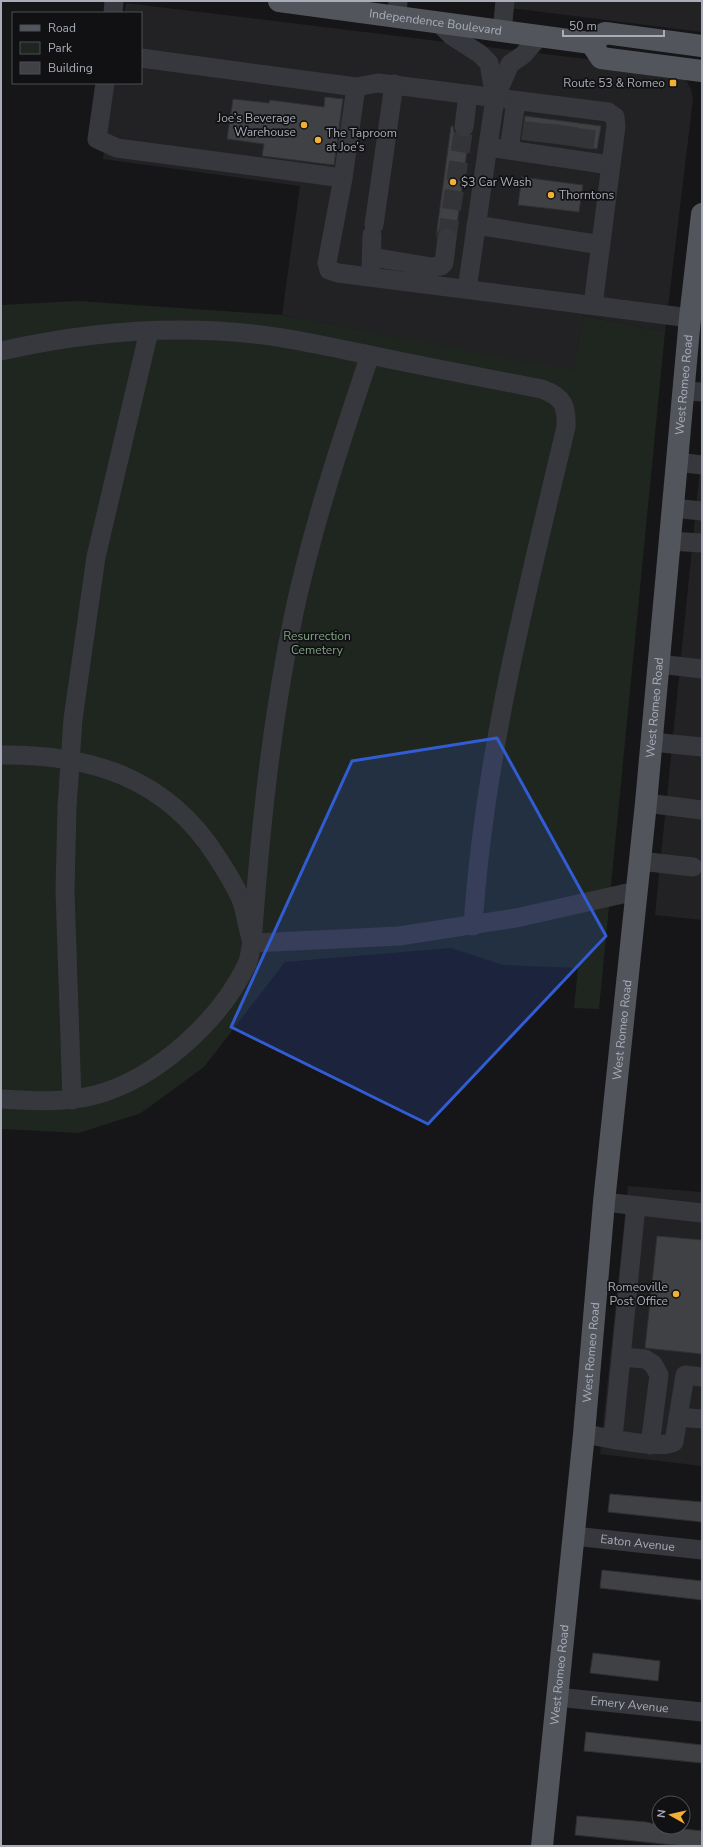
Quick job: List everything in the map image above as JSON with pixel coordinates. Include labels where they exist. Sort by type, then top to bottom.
[{"type":"main road","name":"Independence Boulevard","points":[[280,1],[398,9],[440,24],[591,43]]},
{"type":"main road","points":[[702,46],[605,33],[591,43],[601,58],[702,72]]},
{"type":"main road","name":"West Romeo Road","points":[[542,1846],[584,1434],[604,1202],[652,742],[677,462],[693,392],[690,318],[699,263],[702,214]]},
{"type":"street","points":[[113,12],[114,1]]},
{"type":"street","points":[[502,32],[506,1]]},
{"type":"street","points":[[440,24],[452,36],[480,54],[489,63],[495,98]]},
{"type":"street","points":[[467,289],[495,98],[510,64],[522,55],[539,37]]},
{"type":"street","points":[[142,58],[356,87],[378,83],[394,84],[516,101],[553,112],[588,117],[608,112],[615,117],[616,126],[593,305]]},
{"type":"street","points":[[105,84],[97,139],[117,148],[343,178]]},
{"type":"street","points":[[370,277],[373,230],[394,84]]},
{"type":"street","points":[[356,87],[343,178],[327,263],[329,270],[338,273],[690,318]]},
{"type":"street","points":[[464,127],[468,94]]},
{"type":"street","points":[[509,150],[516,101]]},
{"type":"street","points":[[488,147],[509,150],[530,147],[557,150],[583,154],[610,165]]},
{"type":"street","points":[[476,225],[601,245]]},
{"type":"street","points":[[372,257],[431,267],[441,266],[444,262],[447,238]]},
{"type":"street","points":[[72,1100],[65,891],[70,759],[78,671],[96,557],[149,331]]},
{"type":"street","points":[[1,351],[45,341],[100,334],[149,331],[218,331],[312,342],[542,389],[554,393],[565,406],[566,427],[514,654],[497,737],[476,872],[473,926]]},
{"type":"street","points":[[1,1099],[41,1101],[72,1100],[113,1090],[134,1081],[183,1045],[206,1022],[224,1001],[248,962],[252,943],[264,801],[281,680],[294,613],[321,504],[370,355]]},
{"type":"street","points":[[677,462],[702,465]]},
{"type":"street","points":[[673,508],[702,512]]},
{"type":"street","points":[[669,541],[702,543]]},
{"type":"street","points":[[659,664],[702,669]]},
{"type":"street","points":[[652,742],[702,747]]},
{"type":"street","points":[[1,755],[38,755],[70,759],[92,764],[141,785],[166,799],[186,816],[209,845],[228,874],[242,902],[252,943]]},
{"type":"street","points":[[646,803],[702,810]]},
{"type":"street","points":[[640,861],[693,867]]},
{"type":"street","points":[[252,943],[399,936],[473,926],[636,891]]},
{"type":"street","points":[[604,1202],[702,1213]]},
{"type":"street","points":[[613,1438],[636,1206]]},
{"type":"street","points":[[621,1357],[645,1359],[653,1364],[659,1375],[650,1445]]},
{"type":"street","points":[[584,1434],[650,1445],[667,1446],[674,1442],[685,1374],[702,1377]]},
{"type":"street","points":[[678,1417],[702,1419]]},
{"type":"street","name":"Eaton Avenue","points":[[574,1536],[702,1550]]},
{"type":"street","name":"Emery Avenue","points":[[557,1697],[702,1712]]},
{"type":"highlighted area","points":[[497,738],[606,936],[428,1124],[231,1027],[352,761]]},
{"type":"shaded area","points":[[496,1],[702,1],[702,32],[495,6]]},
{"type":"shaded area","points":[[126,3],[669,69],[686,80],[691,89],[693,99],[665,332],[584,316],[573,371],[282,315],[300,186],[103,159],[114,84],[142,84],[142,12],[124,12]]},
{"type":"shaded area","points":[[702,449],[702,920],[655,915]]},
{"type":"shaded area","points":[[628,1186],[702,1192],[702,1466],[600,1454]]},
{"type":"green space","name":"Resurrection Cemetery","points":[[78,301],[282,315],[573,370],[584,316],[665,332],[599,1009],[574,1008],[578,968],[503,965],[451,948],[285,962],[204,1067],[141,1113],[79,1133],[1,1129],[1,305]]},
{"type":"building","name":"Joe’s Beverage Warehouse","points":[[325,97],[343,99],[334,165],[262,156],[264,144],[227,139],[233,99],[269,103],[270,100],[324,107]]},
{"type":"building","points":[[525,116],[601,126],[597,149],[522,139]]},
{"type":"building","name":"$3 Car Wash","points":[[451,126],[453,126],[454,132],[458,136],[463,138],[469,136],[456,232],[449,227],[443,228],[438,231],[436,237]]},
{"type":"building","name":"Thorntons","points":[[522,177],[583,185],[579,212],[518,205]]},
{"type":"building","name":"Romeoville Post Office","points":[[657,1236],[702,1240],[702,1354],[645,1348]]},
{"type":"building","points":[[610,1494],[702,1502],[702,1522],[608,1512]]},
{"type":"building","points":[[602,1570],[702,1581],[702,1600],[600,1588]]},
{"type":"building","points":[[593,1653],[660,1661],[658,1681],[590,1673]]},
{"type":"building","points":[[586,1732],[702,1745],[702,1763],[584,1751]]},
{"type":"building","points":[[577,1816],[651,1823],[651,1835],[691,1835],[691,1830],[702,1831],[702,1846],[684,1846],[575,1835]]},
{"type":"tunnel","points":[[531,141],[534,117]]},
{"type":"tunnel","points":[[550,143],[552,119]]},
{"type":"tunnel","points":[[566,145],[569,122]]},
{"type":"tunnel","points":[[584,148],[587,124]]},
{"type":"tunnel","points":[[447,238],[464,127]]},
{"type":"place","name":"Route 53 & Romeo","points":[[673,83]]},
{"type":"place","name":"Joe’s Beverage Warehouse","points":[[304,125]]},
{"type":"place","name":"The Taproom at Joe’s","points":[[318,140]]},
{"type":"place","name":"$3 Car Wash","points":[[453,182]]},
{"type":"place","name":"Thorntons","points":[[551,195]]},
{"type":"place","name":"Romeoville Post Office","points":[[676,1294]]}]
